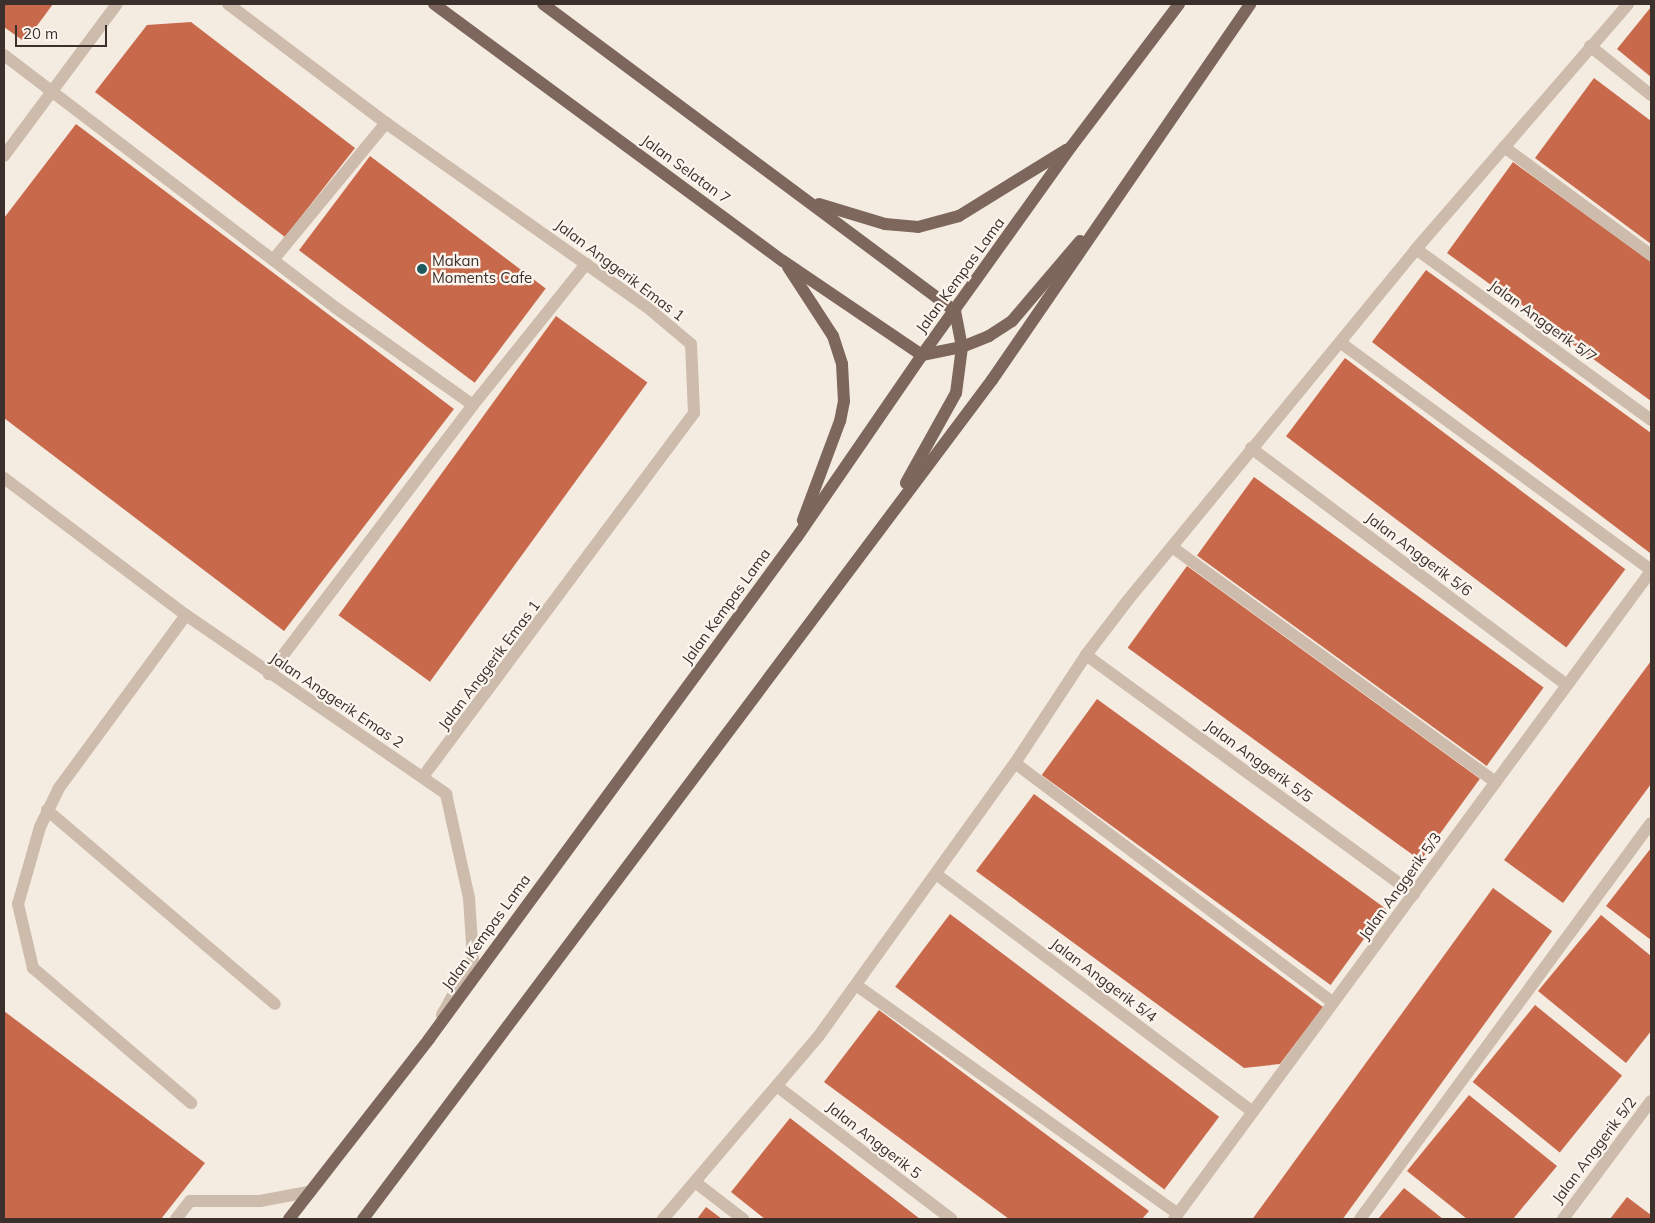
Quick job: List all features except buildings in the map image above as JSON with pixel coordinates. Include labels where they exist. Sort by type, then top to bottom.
[{"type":"main road","name":"Jalan Selatan 7","points":[[434,4],[783,261],[922,355]]},
{"type":"main road","points":[[542,4],[955,311],[962,347],[956,393],[870,544]]},
{"type":"main road","name":"Jalan Kempas Lama","points":[[289,1219],[429,1038],[797,537],[922,355],[1071,147],[1179,4]]},
{"type":"main road","points":[[363,1219],[992,380],[1123,192],[1250,4]]},
{"type":"main road","points":[[805,199],[853,217],[885,224],[918,226],[959,216],[1071,147]]},
{"type":"main road","points":[[922,355],[962,347],[989,336],[1012,321],[1123,192]]},
{"type":"main road","points":[[783,261],[818,310],[833,336],[842,364],[844,401],[840,421],[797,537]]},
{"type":"street","points":[[4,156],[117,4]]},
{"type":"street","name":"Jalan Anggerik Emas 1","points":[[228,4],[386,122],[648,307],[691,344],[694,413],[560,598],[423,778]]},
{"type":"street","points":[[663,1219],[778,1087],[856,986],[1015,763],[1086,655],[1251,448],[1416,249],[1628,4]]},
{"type":"street","points":[[1590,46],[1651,95]]},
{"type":"street","points":[[4,54],[273,260],[473,405]]},
{"type":"street","points":[[273,260],[386,122]]},
{"type":"street","points":[[1504,147],[1651,255]]},
{"type":"street","name":"Jalan Anggerik 5/7","points":[[1416,249],[1651,420]]},
{"type":"street","points":[[269,674],[473,405],[586,264]]},
{"type":"street","points":[[1340,343],[1651,571]]},
{"type":"street","name":"Jalan Anggerik 5/6","points":[[1251,448],[1567,685]]},
{"type":"street","name":"Jalan Anggerik Emas 2","points":[[4,478],[186,615],[269,674],[446,794],[470,898],[473,959],[429,1038]]},
{"type":"street","points":[[1172,548],[1496,782]]},
{"type":"street","name":"Jalan Anggerik 5/3","points":[[1176,1217],[1651,571]]},
{"type":"street","points":[[186,615],[59,788],[47,810],[29,860],[18,904],[33,968],[191,1103]]},
{"type":"street","name":"Jalan Anggerik 5/5","points":[[1086,655],[1414,894]]},
{"type":"street","points":[[1015,763],[1333,1003]]},
{"type":"street","points":[[47,810],[275,1004]]},
{"type":"street","points":[[1360,1219],[1651,824]]},
{"type":"street","name":"Jalan Anggerik 5/4","points":[[936,874],[1253,1112]]},
{"type":"street","points":[[856,986],[1176,1217]]},
{"type":"street","name":"Jalan Anggerik 5","points":[[778,1087],[951,1219]]},
{"type":"street","name":"Jalan Anggerik 5/2","points":[[1563,1219],[1651,1101]]},
{"type":"street","points":[[695,1182],[743,1219]]},
{"type":"street","points":[[176,1219],[190,1201],[260,1201],[308,1192]]},
{"type":"place","name":"Makan Moments Cafe","points":[[422,269]]}]
